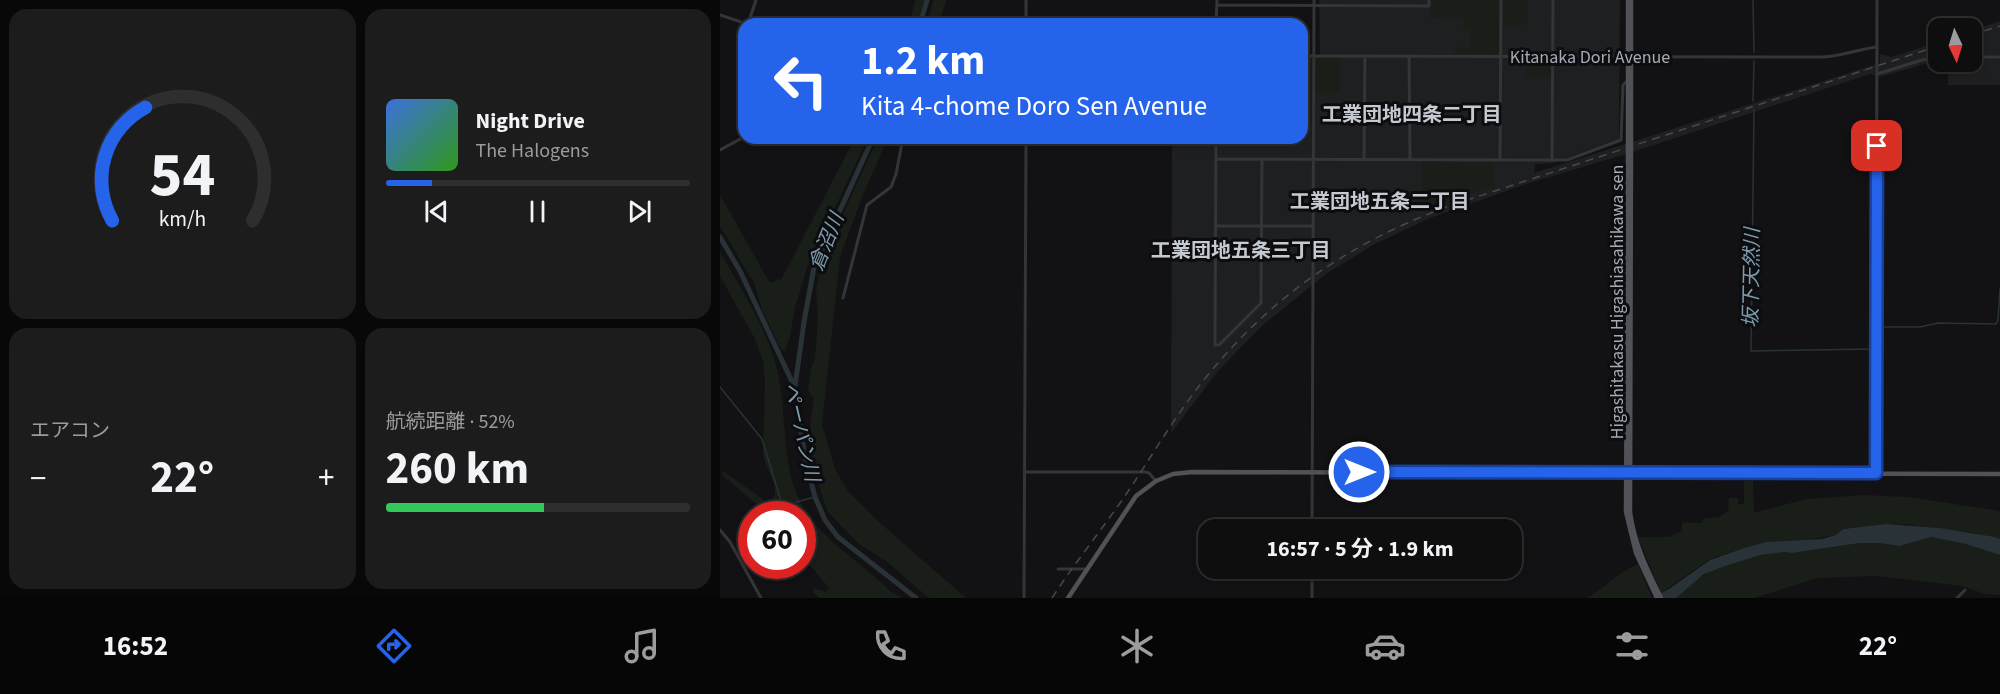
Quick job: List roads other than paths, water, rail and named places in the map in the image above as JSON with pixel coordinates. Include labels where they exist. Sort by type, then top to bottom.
[{"type":"main road","name":"Higashitakasu Higashiasahikawa sen","points":[[1630,0],[1628,473],[1631,523],[1646,571],[1659,598]]},
{"type":"main road","name":"Higashitakasu Higashiasahikawa sen","points":[[1629,147],[1630,57]]},
{"type":"main road","points":[[1068,598],[1136,496],[1156,481],[1173,474],[1312,472],[2000,474]]},
{"type":"street","points":[[750,18],[756,0]]},
{"type":"street","points":[[1026,0],[1026,18]]},
{"type":"street","points":[[1216,18],[1217,0]]},
{"type":"street","points":[[1312,519],[1314,0]]},
{"type":"street","points":[[1216,5],[1265,2],[1314,6],[1429,6],[1429,0]]},
{"type":"street","points":[[1500,160],[1501,0]]},
{"type":"street","points":[[1552,0],[1552,160]]},
{"type":"street","points":[[1876,473],[1877,0]]},
{"type":"street","points":[[720,15],[738,21]]},
{"type":"street","name":"Kitanaka Dori Avenue","points":[[1308,56],[1823,57],[1847,55],[1864,48],[1877,47]]},
{"type":"street","points":[[1364,159],[1365,56]]},
{"type":"street","points":[[1409,56],[1410,159]]},
{"type":"street","points":[[1982,57],[2000,57]]},
{"type":"street","points":[[1877,74],[1928,59]]},
{"type":"street","points":[[1216,159],[1567,160],[1621,140],[1623,86],[1628,80]]},
{"type":"street","points":[[720,150],[738,140]]},
{"type":"street","points":[[843,298],[867,205],[891,187],[897,174],[902,144]]},
{"type":"street","points":[[1024,598],[1026,144]]},
{"type":"street","points":[[1216,144],[1215,345],[1219,345],[1261,303],[1262,159]]},
{"type":"street","points":[[1216,226],[1313,226]]},
{"type":"street","points":[[1024,472],[1145,472],[1156,481]]},
{"type":"street","points":[[720,530],[730,542],[761,598]]},
{"type":"street","points":[[1058,569],[1087,569]]},
{"type":"street","points":[[1312,579],[1312,598]]},
{"type":"street","points":[[1958,598],[1965,590]]},
{"type":"waterway","name":"倉沼川","points":[[922,18],[927,0]]},
{"type":"waterway","name":"坂下天然川","points":[[1753,0],[1754,52]]},
{"type":"waterway","name":"坂下天然川","points":[[1753,101],[1754,61]]},
{"type":"waterway","name":"坂下天然川","points":[[1754,109],[1751,351],[1873,349],[1873,339]]},
{"type":"waterway","name":"倉沼川","points":[[795,386],[814,267],[870,144]]},
{"type":"waterway","name":"ペーパン川","points":[[720,237],[740,271],[795,388],[805,459],[815,497],[825,520],[838,537],[916,598]]},
{"type":"waterway","name":"坂下天然川","points":[[1880,327],[1920,327],[1938,323],[1996,324],[2000,289]]},
{"type":"waterway","name":"坂下天然川","points":[[1873,335],[1874,327]]},
{"type":"waterway","points":[[720,387],[762,439],[781,501]]},
{"type":"waterway","points":[[800,501],[815,497]]},
{"type":"railway","points":[[1982,32],[2000,26]]},
{"type":"railway","points":[[1052,598],[1203,381],[1256,323],[1284,298],[1345,255],[1378,237],[1449,206],[1928,49]]},
{"type":"district","name":"工業団地四条二丁目","points":[[1412,115]]},
{"type":"district","name":"工業団地五条二丁目","points":[[1380,202]]},
{"type":"district","name":"工業団地五条三丁目","points":[[1241,251]]}]
